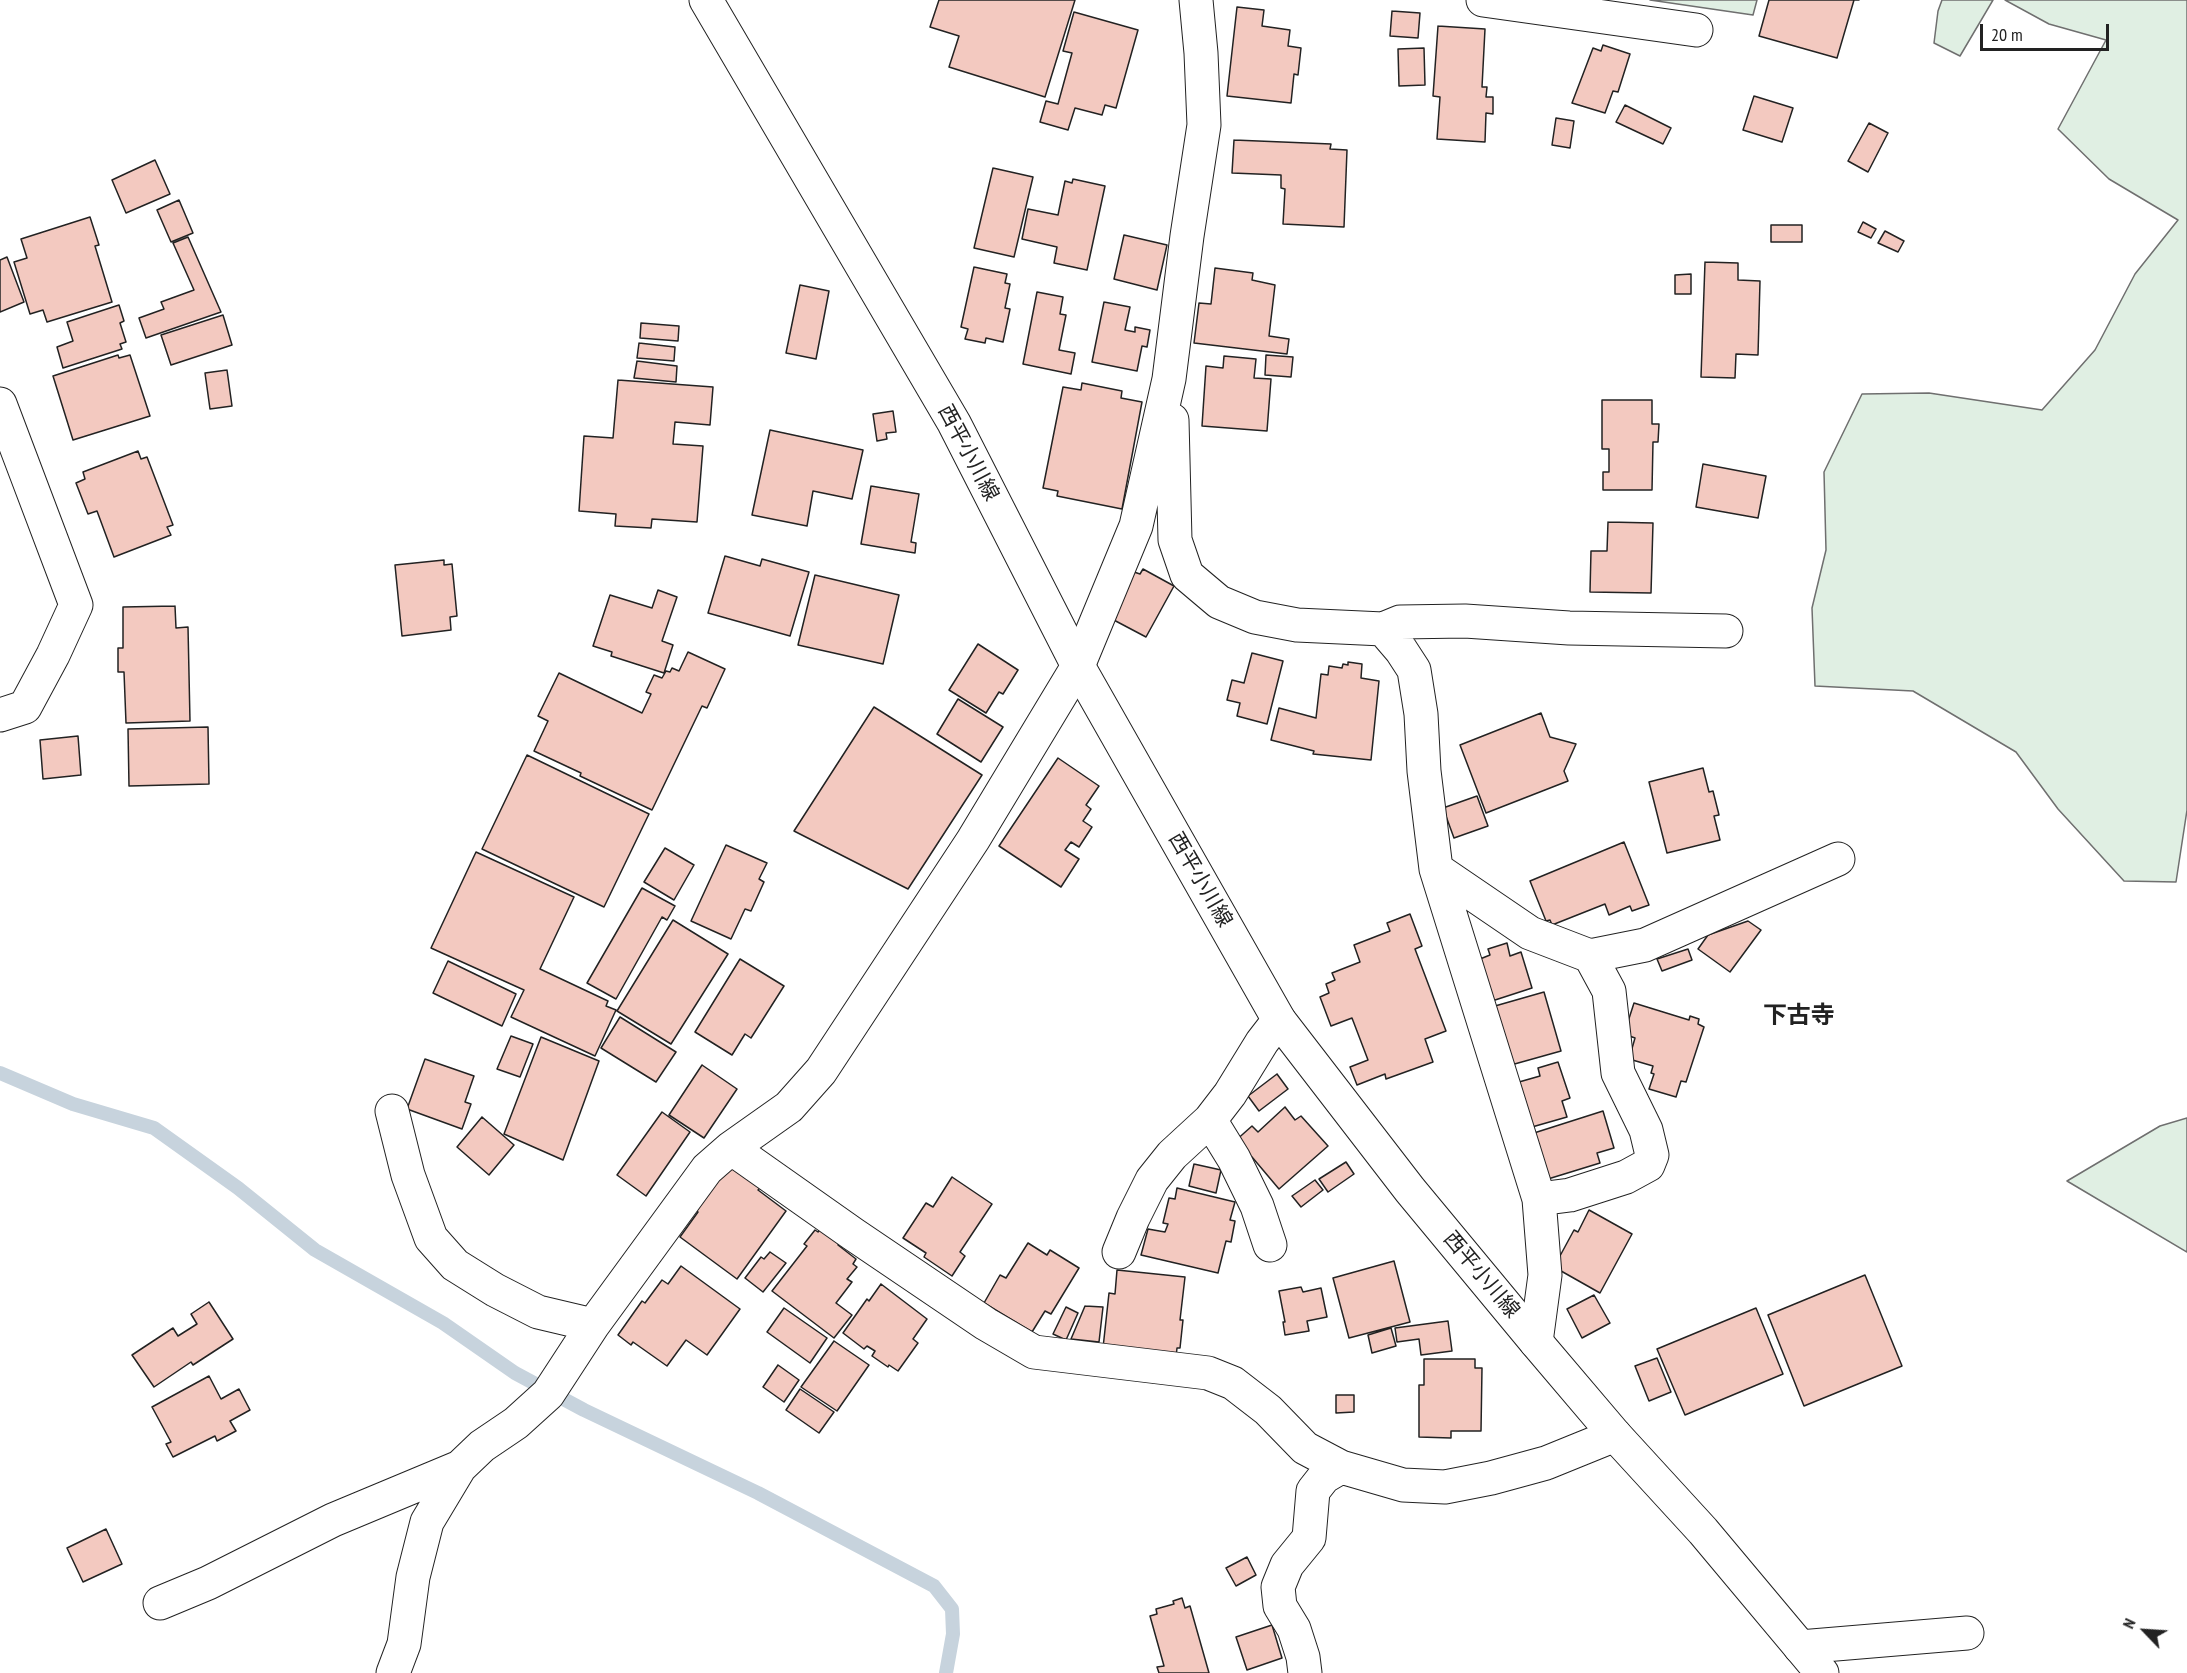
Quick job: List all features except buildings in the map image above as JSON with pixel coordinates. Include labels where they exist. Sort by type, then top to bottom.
[{"type":"street","name":"西平小川線","points":[[706,0],[954,423],[1078,666],[1280,1020],[1410,1190],[1536,1342],[1703,1531],[1821,1673]]},
{"type":"street","points":[[393,1673],[404,1644],[413,1577],[427,1522],[460,1467],[482,1446],[516,1423],[548,1394],[593,1325],[707,1169],[731,1148],[789,1107],[821,1071],[973,840],[1078,666],[1136,526],[1169,379],[1204,126],[1196,0]]},
{"type":"street","points":[[1483,0],[1696,30]]},
{"type":"street","points":[[1169,379],[1175,479],[1175,540],[1187,575],[1219,602],[1254,617],[1297,626],[1383,629],[1400,622],[1465,621],[1569,628],[1726,631]]},
{"type":"street","points":[[0,404],[76,605],[25,707],[0,715]]},
{"type":"street","points":[[1383,629],[1414,670],[1421,714],[1424,771],[1436,869],[1539,1199],[1545,1275],[1536,1342]]},
{"type":"street","points":[[1436,869],[1530,933],[1590,956],[1645,945],[1838,859]]},
{"type":"street","points":[[1539,1199],[1570,1195],[1626,1177],[1648,1165],[1652,1155],[1646,1130],[1618,1073],[1609,991],[1590,956]]},
{"type":"street","points":[[1119,1252],[1152,1180],[1172,1155],[1210,1120],[1230,1094],[1262,1042],[1280,1020]]},
{"type":"street","points":[[392,1111],[408,1175],[431,1238],[455,1265],[495,1290],[538,1312],[593,1325]]},
{"type":"street","points":[[1210,1120],[1234,1159],[1257,1206],[1270,1245]]},
{"type":"street","points":[[731,1148],[986,1324],[1034,1352],[1208,1373],[1233,1383],[1268,1410],[1305,1448],[1341,1467],[1403,1485],[1444,1487],[1491,1478],[1546,1463],[1616,1435]]},
{"type":"street","points":[[160,1603],[208,1583],[333,1520],[460,1467]]},
{"type":"street","points":[[1305,1673],[1303,1657],[1294,1629],[1280,1606],[1278,1587],[1287,1565],[1309,1538],[1313,1491],[1324,1477],[1341,1467]]},
{"type":"street","points":[[1800,1647],[1967,1633]]},
{"type":"green space","points":[[1650,0],[1757,0],[1753,15]]},
{"type":"green space","points":[[1942,0],[1993,0],[1960,56],[1934,43],[1938,11]]},
{"type":"green space","points":[[2005,0],[2187,0],[2187,810],[2176,882],[2124,881],[2058,809],[2016,752],[1913,691],[1815,686],[1812,608],[1826,550],[1824,472],[1862,394],[1929,393],[2042,410],[2095,350],[2135,274],[2178,220],[2109,179],[2058,129],[2106,40],[2049,24]]},
{"type":"green space","points":[[2187,1118],[2187,1252],[2067,1181],[2160,1126]]},
{"type":"waterway","points":[[0,1073],[73,1104],[154,1128],[238,1188],[315,1250],[443,1323],[515,1373],[584,1410],[758,1493],[934,1586],[952,1609],[953,1634],[946,1673]]},
{"type":"district","name":"下古寺","points":[[1799,1016]]}]
